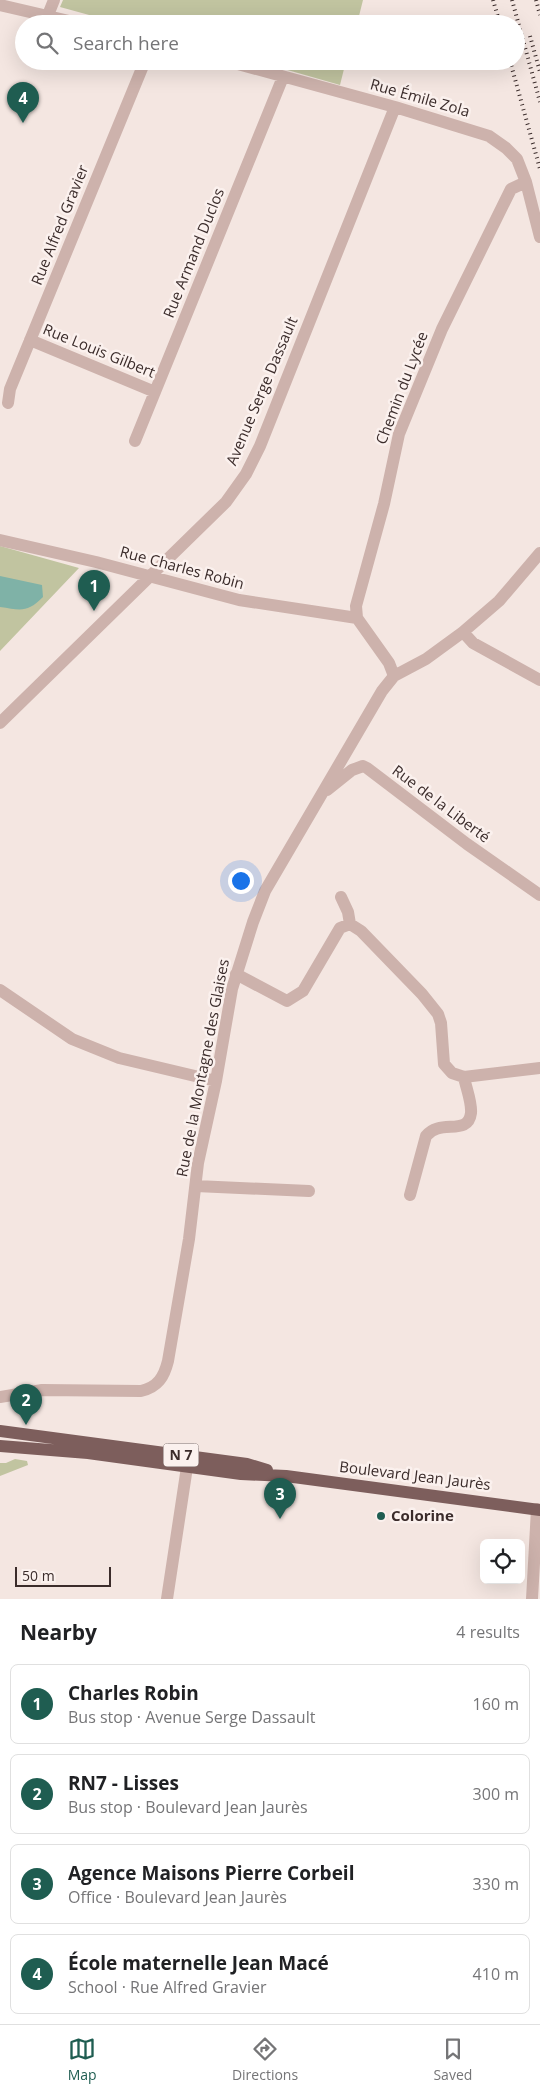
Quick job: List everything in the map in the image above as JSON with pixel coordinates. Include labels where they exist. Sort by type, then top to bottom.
[{"type":"main road","name":"Boulevard Jean Jaurès","points":[[0,1431],[248,1464],[286,1476]]},
{"type":"main road","name":"Boulevard Jean Jaurès","points":[[0,1446],[88,1454],[241,1474],[286,1476],[538,1509]]},
{"type":"street","points":[[0,5],[48,15],[54,0]]},
{"type":"street","name":"Rue Alfred Gravier","points":[[8,403],[10,389],[141,70]]},
{"type":"street","name":"Rue Émile Zola","points":[[258,70],[395,107],[489,136],[506,148],[517,160],[526,182],[540,237]]},
{"type":"street","name":"Rue Armand Duclos","points":[[135,441],[283,77]]},
{"type":"street","name":"Avenue Serge Dassault","points":[[0,723],[226,502],[246,474],[260,446],[395,107]]},
{"type":"street","name":"Chemin du Lycée","points":[[358,618],[356,606],[384,504],[399,434],[442,328],[507,196],[515,186],[526,182]]},
{"type":"street","name":"Rue Louis Gilbert","points":[[30,340],[155,392]]},
{"type":"street","name":"Rue Charles Robin","points":[[0,540],[151,576],[239,600],[358,618]]},
{"type":"street","name":"Rue de la Montagne des Glaises","points":[[0,1397],[42,1390],[141,1391],[151,1388],[159,1382],[165,1372],[168,1361],[189,1239],[198,1163],[236,974],[255,915],[265,891],[382,691],[394,676],[426,659],[464,632],[499,602],[540,553]]},
{"type":"street","points":[[358,618],[389,663],[394,676]]},
{"type":"street","points":[[464,632],[473,643],[540,680]]},
{"type":"street","name":"Rue de la Liberté","points":[[324,792],[352,770],[362,766],[367,768],[482,855],[540,895]]},
{"type":"street","points":[[341,896],[348,912],[350,924],[361,931],[431,1004],[441,1023],[444,1064],[452,1073],[464,1077],[540,1068]]},
{"type":"street","points":[[236,974],[287,1001],[303,991],[340,928],[350,924]]},
{"type":"street","points":[[0,990],[72,1039],[119,1058],[216,1081]]},
{"type":"street","points":[[410,1195],[426,1136],[431,1130],[463,1125],[468,1120],[471,1112],[464,1077]]},
{"type":"street","points":[[196,1186],[309,1191]]},
{"type":"street","points":[[167,1599],[187,1467]]},
{"type":"street","points":[[532,1599],[538,1509]]},
{"type":"green space","points":[[63,0],[363,0],[359,15],[89,15],[60,7]]},
{"type":"green space","points":[[288,70],[344,70],[340,85]]},
{"type":"green space","points":[[0,546],[79,568],[0,651]]},
{"type":"green space","points":[[15,1459],[27,1461],[28,1465],[0,1476],[0,1463],[6,1463]]},
{"type":"water","points":[[0,576],[42,585],[43,597],[28,608],[13,609],[0,607]]},
{"type":"railway","points":[[493,0],[497,15]]},
{"type":"railway","points":[[512,0],[516,15]]},
{"type":"railway","points":[[536,0],[540,15]]},
{"type":"railway","points":[[530,36],[540,72]]},
{"type":"railway","points":[[525,47],[540,102]]},
{"type":"railway","points":[[512,70],[540,169]]},
{"type":"place","name":"École maternelle Jean Macé","points":[[23,123]]},
{"type":"place","name":"Charles Robin","points":[[94,611]]},
{"type":"place","name":"RN7 - Lisses","points":[[26,1425]]},
{"type":"place","name":"Colorine","points":[[381,1516]]},
{"type":"place","name":"Agence Maisons Pierre Corbeil","points":[[280,1519]]}]
